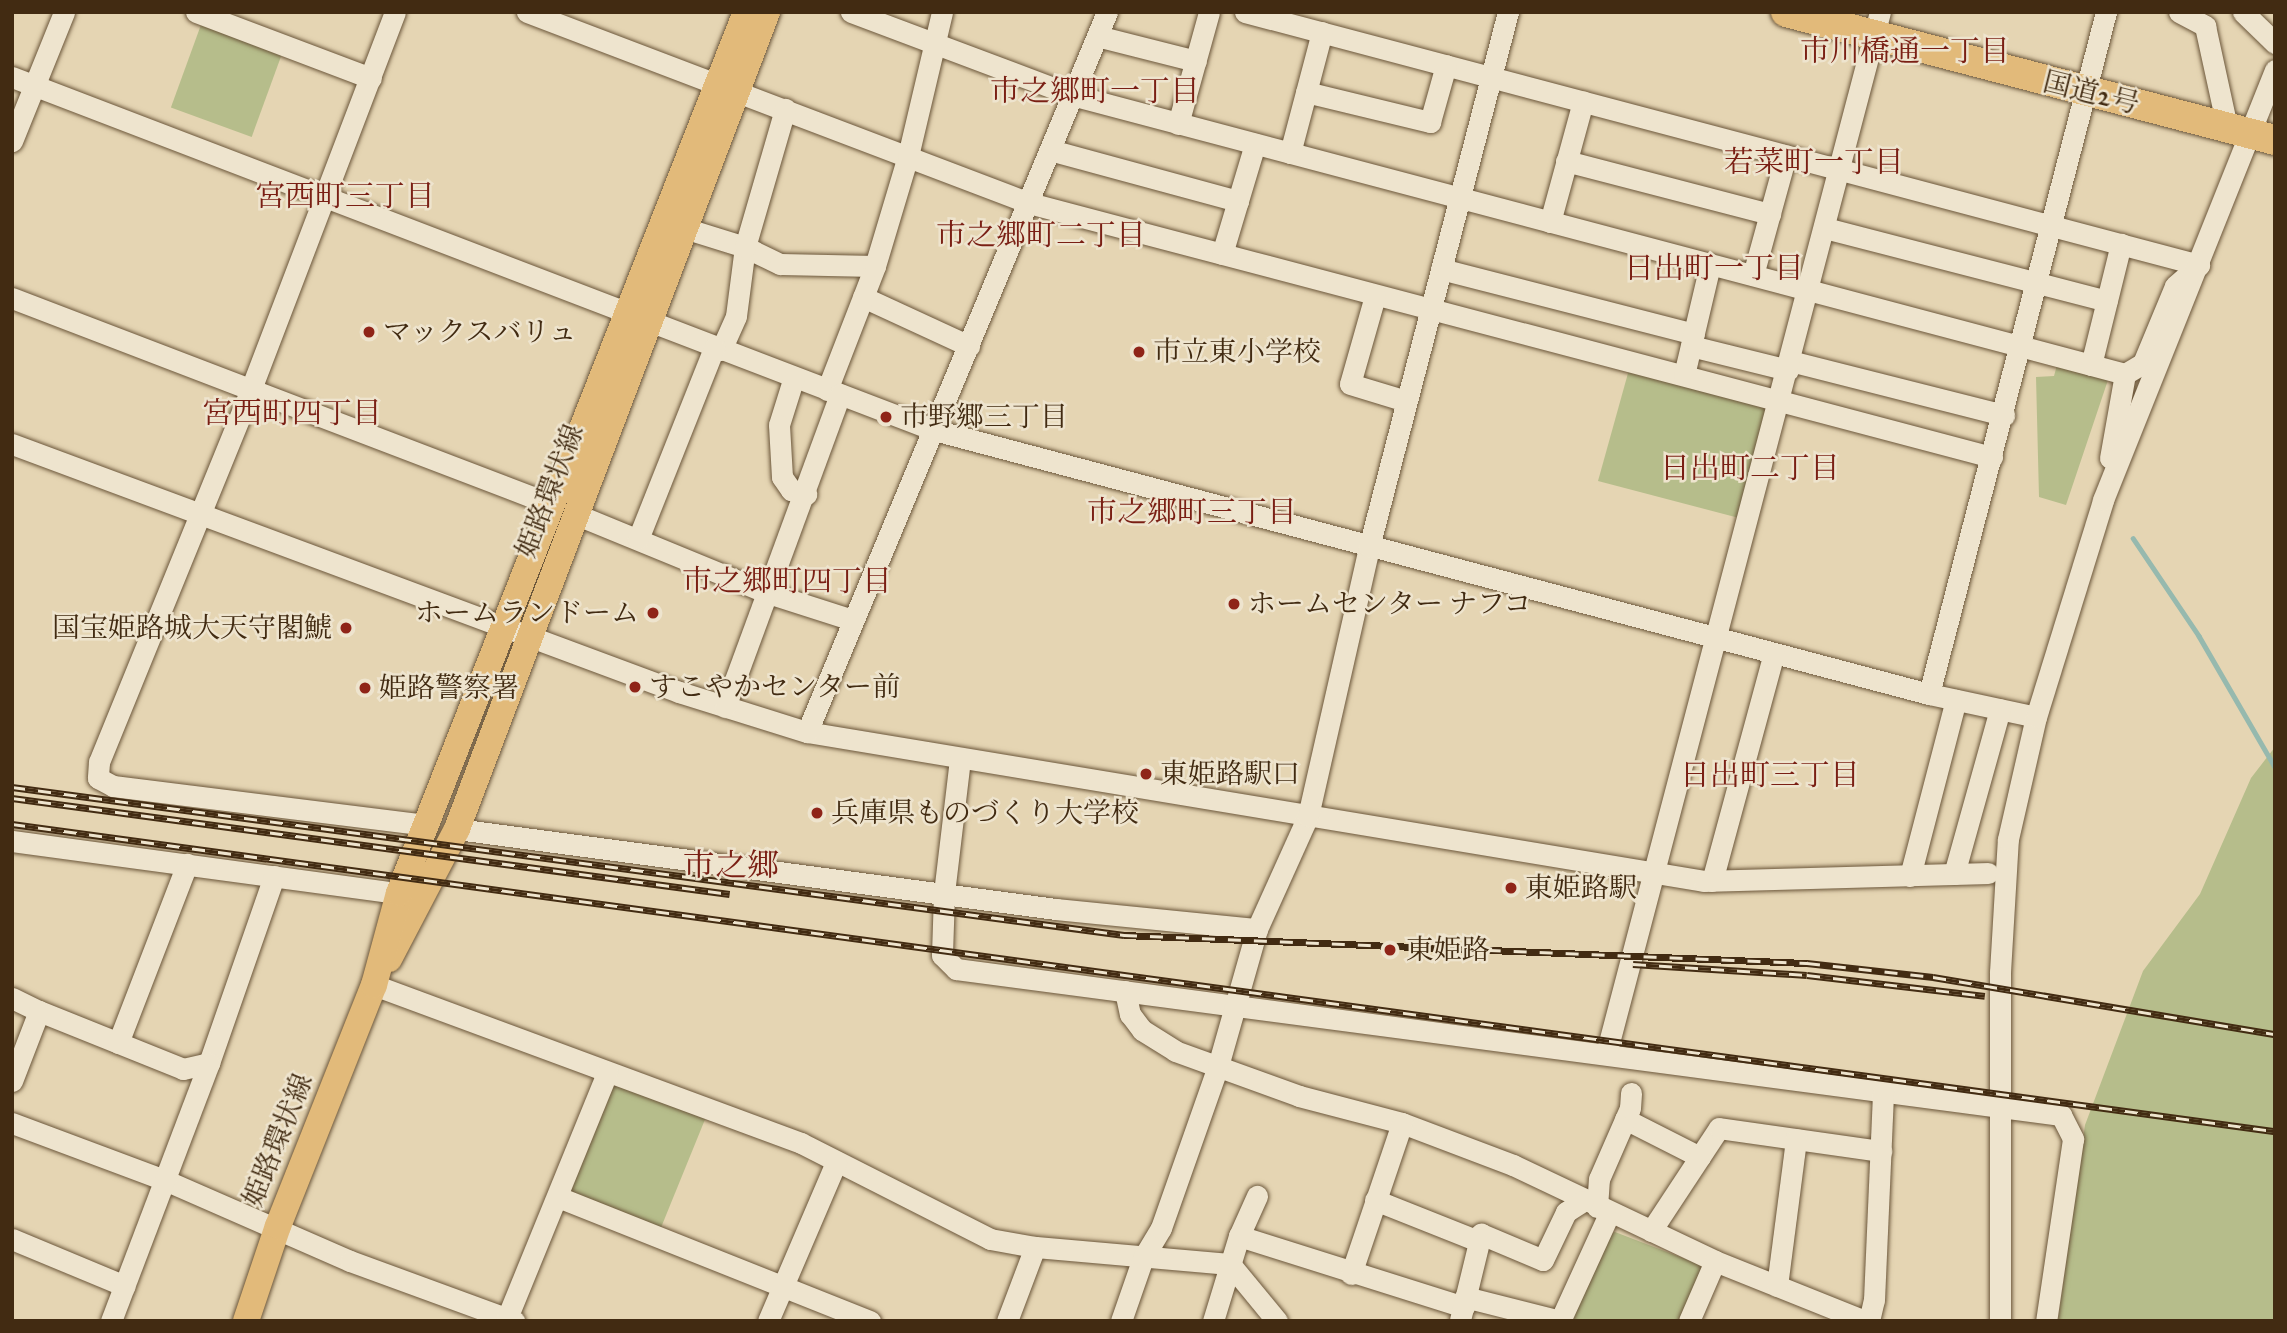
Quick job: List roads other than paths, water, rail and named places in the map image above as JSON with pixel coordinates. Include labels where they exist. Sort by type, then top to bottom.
[{"type":"highway","name":"国道2号","points":[[1786,12],[1876,23],[2087,93],[2251,133]]},
{"type":"main road","name":"姫路環状線","points":[[637,319],[684,228],[728,87],[746,12]]},
{"type":"main road","name":"姫路環状線","points":[[246,1321],[278,1226],[411,895],[428,825],[516,628],[564,510],[728,87],[767,12]]},
{"type":"main road","name":"姫路環状線","points":[[411,895],[457,829],[516,628]]},
{"type":"street","points":[[12,141],[64,12]]},
{"type":"street","points":[[196,12],[371,78]]},
{"type":"street","points":[[395,12],[252,387],[99,762],[98,778],[113,786],[428,825]]},
{"type":"street","points":[[527,12],[1029,203],[1684,375],[1779,403],[1992,457]]},
{"type":"street","points":[[851,12],[1072,95],[2125,374],[2143,363],[2175,286],[2199,265]]},
{"type":"street","points":[[725,707],[806,494],[834,392],[908,156],[942,12]]},
{"type":"street","points":[[807,732],[1107,12]]},
{"type":"street","points":[[1178,124],[1209,12]]},
{"type":"street","points":[[1245,12],[2199,265]]},
{"type":"street","points":[[1121,1321],[1143,1258],[1161,1228],[1218,1066],[1238,1005],[1256,929],[1308,816],[1369,547],[1508,12]]},
{"type":"street","points":[[1929,694],[2004,415],[2106,12]]},
{"type":"street","points":[[2179,12],[2205,26],[2251,133]]},
{"type":"street","points":[[2243,12],[2275,43]]},
{"type":"street","points":[[1606,1054],[1789,366],[1876,23]]},
{"type":"street","points":[[1290,153],[1322,32]]},
{"type":"street","points":[[1097,36],[1196,61]]},
{"type":"street","points":[[1306,92],[1430,122],[1446,65]]},
{"type":"street","points":[[2000,1321],[2000,972],[2008,839],[2036,717],[2103,500],[2275,69]]},
{"type":"street","points":[[12,77],[637,319],[934,430],[1929,694],[2036,717]]},
{"type":"street","points":[[1550,222],[1583,101]]},
{"type":"street","points":[[638,539],[718,349],[736,316],[745,247],[785,108]]},
{"type":"street","points":[[1222,254],[1255,144]]},
{"type":"street","points":[[1050,150],[1238,201]]},
{"type":"street","points":[[1753,275],[1786,155]]},
{"type":"street","points":[[1566,161],[1770,214]]},
{"type":"street","points":[[684,228],[745,247],[780,264],[875,266]]},
{"type":"street","points":[[1825,228],[2107,301]]},
{"type":"street","points":[[2091,365],[2122,244]]},
{"type":"street","points":[[1684,375],[1710,265]]},
{"type":"street","points":[[1441,269],[1789,366],[2004,415]]},
{"type":"street","points":[[1375,296],[1350,384],[1406,401]]},
{"type":"street","points":[[863,297],[969,346]]},
{"type":"street","points":[[12,298],[252,387],[768,593],[852,620]]},
{"type":"street","points":[[2103,500],[2125,374]]},
{"type":"street","points":[[794,377],[779,425],[782,477],[791,491],[806,494]]},
{"type":"street","points":[[12,444],[200,516],[516,628],[725,707],[807,732],[1712,881],[1988,873]]},
{"type":"street","points":[[1712,881],[1774,653]]},
{"type":"street","points":[[1910,876],[1956,700]]},
{"type":"street","points":[[1954,874],[2000,709]]},
{"type":"street","points":[[960,759],[944,894],[942,955],[956,969],[2061,1115],[2073,1139],[2046,1321]]},
{"type":"street","points":[[457,829],[944,894],[1256,929]]},
{"type":"street","points":[[12,841],[411,895]]},
{"type":"street","points":[[118,1043],[187,864]]},
{"type":"street","points":[[111,1321],[167,1181],[274,876]]},
{"type":"street","points":[[374,985],[801,1143],[990,1239],[1035,1247],[1230,1264],[1277,1321]]},
{"type":"street","points":[[1125,991],[1130,1014],[1142,1030],[1175,1051],[1299,1096],[1402,1123],[1513,1165],[1715,1261],[1867,1321],[1874,1300],[1883,1093]]},
{"type":"street","points":[[12,998],[183,1069],[209,1063]]},
{"type":"street","points":[[12,1081],[39,1011]]},
{"type":"street","points":[[12,1123],[278,1226],[350,1261],[510,1319],[607,1073]]},
{"type":"street","points":[[1239,1236],[1463,1308],[1560,1321],[1597,1207],[1599,1179],[1625,1119],[1631,1093]]},
{"type":"street","points":[[1625,1119],[1700,1157]]},
{"type":"street","points":[[1351,1274],[1402,1123]]},
{"type":"street","points":[[1651,1231],[1719,1128],[1881,1151]]},
{"type":"street","points":[[1777,1286],[1796,1139]]},
{"type":"street","points":[[768,1321],[836,1161]]},
{"type":"street","points":[[1213,1321],[1239,1236],[1257,1196]]},
{"type":"street","points":[[558,1197],[870,1321]]},
{"type":"street","points":[[1375,1200],[1478,1241]]},
{"type":"street","points":[[1463,1308],[1481,1234],[1543,1260],[1566,1212],[1597,1207]]},
{"type":"street","points":[[12,1239],[125,1286]]},
{"type":"street","points":[[1007,1321],[1035,1247]]},
{"type":"street","points":[[1689,1321],[1715,1261]]},
{"type":"waterway","points":[[2133,538],[2199,636],[2275,767]]},
{"type":"railway","points":[[12,787],[1124,935],[1807,963],[1933,977],[2275,1034]]},
{"type":"railway","points":[[12,798],[730,894]]},
{"type":"railway","points":[[12,824],[2275,1131]]},
{"type":"railway","points":[[1633,964],[1807,975],[1985,996]]},
{"type":"place","name":"マックスバリュ","points":[[369,332]]},
{"type":"place","name":"市立東小学校","points":[[1139,352]]},
{"type":"place","name":"市野郷三丁目","points":[[886,417]]},
{"type":"place","name":"ホームセンター ナフコ","points":[[1234,604]]},
{"type":"place","name":"ホームランドーム","points":[[653,613]]},
{"type":"place","name":"国宝姫路城大天守閣鯱","points":[[346,628]]},
{"type":"place","name":"すこやかセンター前","points":[[635,687]]},
{"type":"place","name":"姫路警察署","points":[[365,688]]},
{"type":"place","name":"東姫路駅口","points":[[1146,774]]},
{"type":"place","name":"兵庫県ものづくり大学校","points":[[817,813]]},
{"type":"place","name":"東姫路駅","points":[[1511,888]]},
{"type":"place","name":"東姫路","points":[[1390,950]]},
{"type":"district","name":"市川橋通一丁目","points":[[1905,51]]},
{"type":"district","name":"市之郷町一丁目","points":[[1095,91]]},
{"type":"district","name":"若菜町一丁目","points":[[1814,162]]},
{"type":"district","name":"宮西町三丁目","points":[[345,196]]},
{"type":"district","name":"市之郷町二丁目","points":[[1041,235]]},
{"type":"district","name":"日出町一丁目","points":[[1714,268]]},
{"type":"district","name":"宮西町四丁目","points":[[292,413]]},
{"type":"district","name":"日出町二丁目","points":[[1750,468]]},
{"type":"district","name":"市之郷町三丁目","points":[[1192,512]]},
{"type":"district","name":"市之郷町四丁目","points":[[787,581]]},
{"type":"district","name":"日出町三丁目","points":[[1770,775]]},
{"type":"district","name":"市之郷","points":[[731,866]]}]
